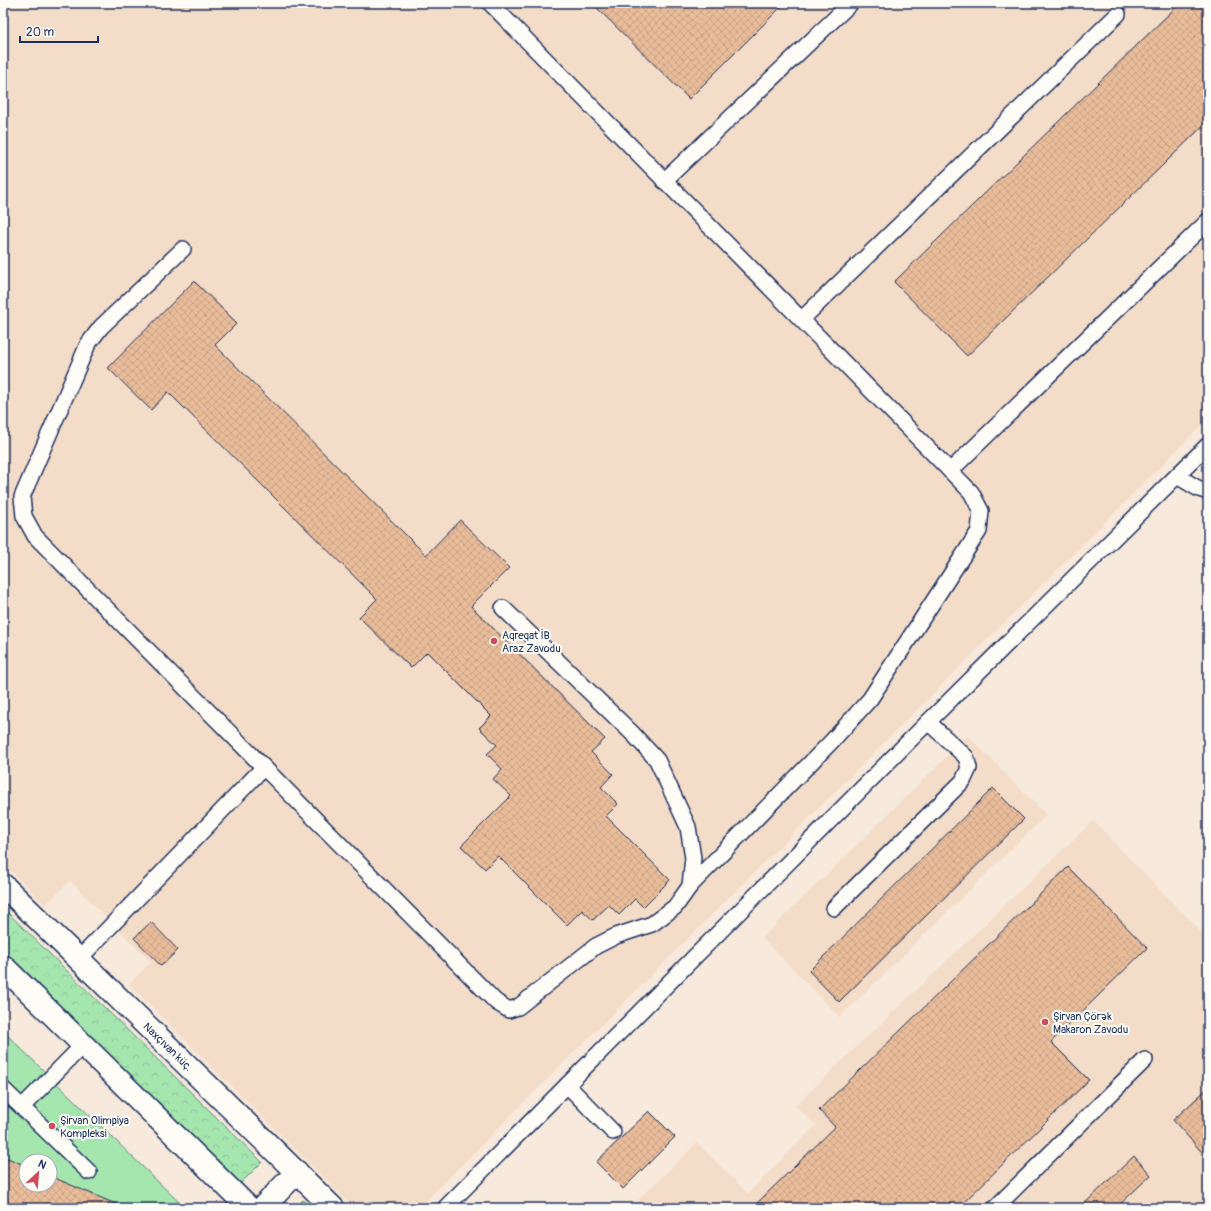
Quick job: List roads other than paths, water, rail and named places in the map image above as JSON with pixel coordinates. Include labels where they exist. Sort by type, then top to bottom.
[{"type":"street","name":"Naxçıvan küç.","points":[[3,885],[333,1208]]},
{"type":"street","points":[[3,966],[249,1208]]},
{"type":"street","points":[[262,1208],[297,1172]]},
{"type":"lane","points":[[183,249],[101,327],[88,344],[22,497],[24,516],[35,536],[496,1002],[509,1010],[518,1007],[596,946],[616,936],[652,924],[675,907],[690,886],[831,742],[870,699],[979,530],[981,511],[971,492],[490,3]]},
{"type":"lane","points":[[664,181],[851,3]]},
{"type":"lane","points":[[802,320],[1118,14]]},
{"type":"lane","points":[[950,471],[1208,221]]},
{"type":"lane","points":[[445,1208],[928,722],[1208,445]]},
{"type":"lane","points":[[1177,476],[1199,489],[1208,492]]},
{"type":"lane","points":[[503,608],[658,760],[688,827],[693,858],[690,886]]},
{"type":"lane","points":[[834,908],[963,781],[969,768],[966,757],[928,722]]},
{"type":"lane","points":[[79,959],[264,768]]},
{"type":"lane","points":[[22,1107],[83,1045]]},
{"type":"lane","points":[[995,1208],[1144,1060]]},
{"type":"lane","points":[[567,1085],[613,1132]]},
{"type":"lane","points":[[3,1089],[89,1172]]},
{"type":"place","name":"Aqreqat İB Araz Zavodu","points":[[494,641]]},
{"type":"place","name":"Şirvan Çörək Makaron Zavodu","points":[[1045,1022]]},
{"type":"place","name":"Şirvan Olimpiya Kompleksi","points":[[52,1126]]}]
